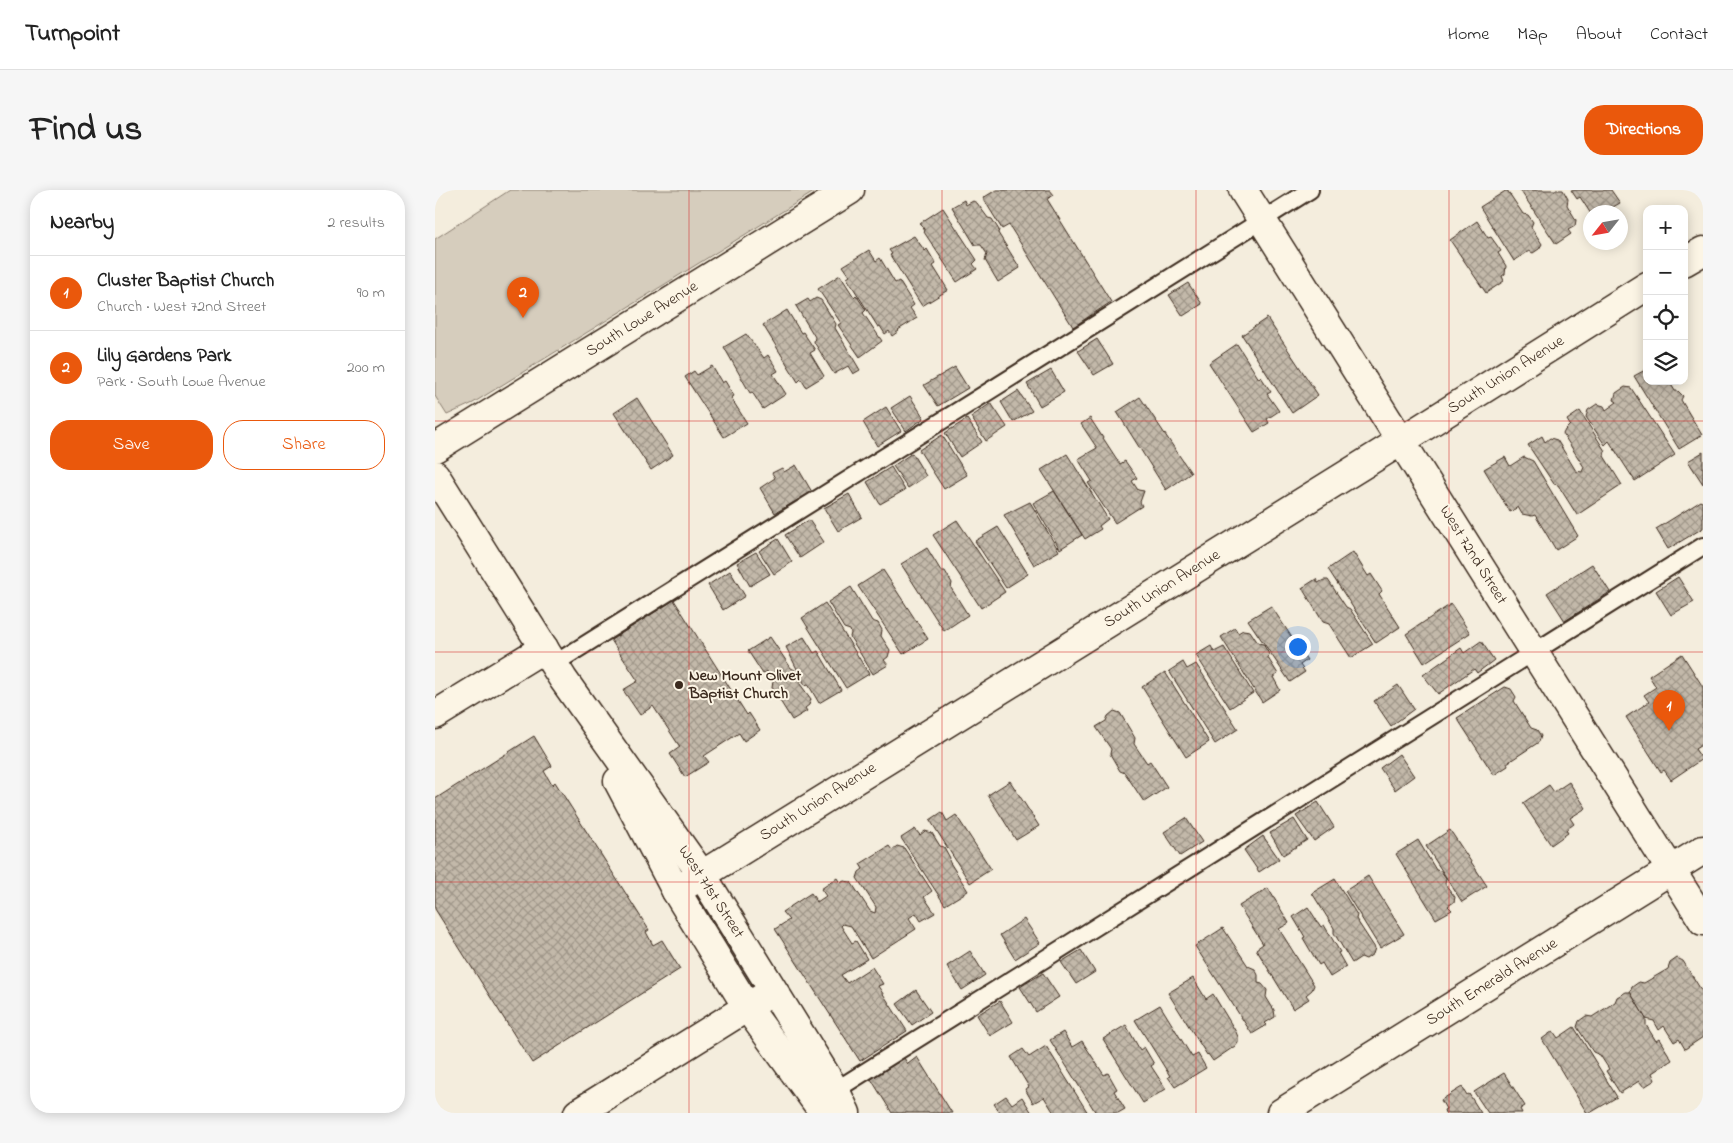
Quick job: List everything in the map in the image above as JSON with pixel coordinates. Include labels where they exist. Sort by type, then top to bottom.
[{"type":"street","name":"South Lowe Avenue","points":[[435,448],[850,190]]},
{"type":"street","name":"West 72nd Street","points":[[1243,190],[1703,921]]},
{"type":"street","points":[[1688,260],[1703,251]]},
{"type":"street","name":"South Union Avenue","points":[[676,891],[1643,289]]},
{"type":"street","name":"West 71st Street","points":[[435,475],[554,664],[702,875],[773,991],[830,1105]]},
{"type":"street","name":"West 71st Street","points":[[554,664],[676,891],[747,1006],[830,1105]]},
{"type":"street","points":[[435,715],[554,664]]},
{"type":"street","name":"South Emerald Avenue","points":[[1281,1113],[1703,850]]},
{"type":"street","points":[[578,1113],[773,991]]},
{"type":"lane","points":[[554,664],[1311,190]]},
{"type":"lane","points":[[830,1105],[1533,652],[1703,546]]},
{"type":"shaded area","points":[[510,190],[817,190],[473,403],[447,415],[435,396],[435,239]]},
{"type":"building","points":[[996,190],[1050,190],[1054,195],[1047,199],[1111,302],[1073,327],[1009,225],[1002,229],[983,198]]},
{"type":"building","points":[[1507,190],[1523,214],[1528,215],[1533,222],[1531,227],[1542,244],[1533,253],[1529,251],[1514,261],[1480,207]]},
{"type":"building","points":[[1520,190],[1563,190],[1568,199],[1567,205],[1576,220],[1575,226],[1568,230],[1571,234],[1556,244]]},
{"type":"building","points":[[1571,190],[1611,190],[1620,203],[1616,205],[1585,205],[1580,197],[1577,199]]},
{"type":"building","points":[[964,200],[966,205],[973,201],[977,203],[988,218],[992,219],[999,230],[998,233],[1020,268],[998,282],[985,260],[987,254],[981,245],[975,245],[952,207]]},
{"type":"building","points":[[943,208],[977,260],[973,264],[977,269],[957,282],[920,223]]},
{"type":"building","points":[[1477,221],[1488,238],[1491,237],[1501,251],[1498,253],[1506,266],[1505,274],[1502,276],[1504,281],[1486,293],[1450,240]]},
{"type":"building","points":[[914,236],[925,251],[927,249],[936,264],[933,266],[948,290],[922,306],[890,255],[892,254],[889,250]]},
{"type":"building","points":[[869,250],[876,261],[880,258],[895,283],[899,281],[914,305],[910,308],[917,318],[892,336],[889,331],[885,334],[880,326],[878,327],[847,278],[850,276],[843,266]]},
{"type":"building","points":[[840,275],[854,297],[856,295],[866,310],[863,313],[882,341],[860,357],[838,325],[841,323],[818,289]]},
{"type":"building","points":[[1188,283],[1202,304],[1183,316],[1169,295]]},
{"type":"building","points":[[816,298],[821,300],[836,324],[835,328],[860,370],[853,374],[848,366],[834,374],[814,342],[815,337],[796,306],[808,299],[810,302]]},
{"type":"building","points":[[787,310],[801,333],[803,332],[815,350],[810,353],[824,376],[806,387],[801,379],[798,382],[763,325]]},
{"type":"building","points":[[1267,318],[1318,395],[1292,413],[1242,335]]},
{"type":"building","points":[[746,334],[764,358],[768,355],[778,371],[773,374],[786,394],[763,409],[752,392],[750,393],[724,347]]},
{"type":"building","points":[[1097,339],[1113,364],[1094,375],[1078,351]]},
{"type":"building","points":[[1237,344],[1259,379],[1261,377],[1271,392],[1267,394],[1279,411],[1267,419],[1269,423],[1254,432],[1209,363]]},
{"type":"building","points":[[712,366],[722,383],[725,381],[734,396],[731,398],[747,423],[724,437],[685,377],[694,371],[697,375]]},
{"type":"building","points":[[955,367],[968,388],[938,406],[924,385]]},
{"type":"building","points":[[1051,370],[1064,392],[1040,406],[1027,384]]},
{"type":"building","points":[[1643,371],[1643,385],[1671,385],[1675,391],[1678,391],[1683,396],[1681,400],[1702,435],[1679,449],[1634,376]]},
{"type":"building","points":[[1625,387],[1631,388],[1675,455],[1635,481],[1609,441],[1605,445],[1586,417],[1588,410],[1597,404],[1604,406],[1606,410],[1617,402],[1614,400],[1616,393]]},
{"type":"building","points":[[1018,391],[1032,411],[1013,422],[1001,402]]},
{"type":"building","points":[[910,396],[924,418],[906,431],[891,408]]},
{"type":"building","points":[[1140,397],[1191,473],[1166,490],[1117,412]]},
{"type":"building","points":[[637,398],[673,455],[651,470],[614,413]]},
{"type":"building","points":[[991,403],[1007,427],[986,441],[971,417]]},
{"type":"building","points":[[886,407],[901,431],[877,446],[863,422]]},
{"type":"building","points":[[1580,411],[1605,451],[1604,456],[1622,485],[1577,515],[1558,485],[1554,484],[1528,445],[1542,436],[1545,442],[1550,438],[1557,440],[1576,471],[1582,472],[1584,467],[1563,434],[1570,425],[1567,420]]},
{"type":"building","points":[[1090,418],[1120,464],[1125,461],[1137,478],[1132,481],[1138,490],[1144,491],[1140,502],[1142,506],[1115,523],[1088,483],[1092,481],[1078,459],[1097,448],[1081,424]]},
{"type":"building","points":[[967,419],[982,442],[960,457],[945,433]]},
{"type":"building","points":[[942,435],[967,475],[944,489],[919,450]]},
{"type":"building","points":[[1703,452],[1703,484],[1688,461]]},
{"type":"building","points":[[912,453],[926,476],[908,488],[893,466]]},
{"type":"building","points":[[1067,454],[1108,519],[1099,526],[1101,529],[1085,539],[1041,470]]},
{"type":"building","points":[[1505,457],[1510,466],[1524,457],[1533,461],[1578,536],[1556,550],[1535,515],[1522,514],[1518,507],[1510,512],[1484,469]]},
{"type":"building","points":[[796,465],[812,492],[775,513],[760,488],[775,478],[772,473],[782,468],[784,472]]},
{"type":"building","points":[[891,467],[905,490],[880,504],[867,482]]},
{"type":"building","points":[[1054,491],[1082,535],[1060,549],[1033,503]]},
{"type":"building","points":[[849,494],[862,517],[838,531],[824,508]]},
{"type":"building","points":[[1701,501],[1703,504],[1703,528],[1668,549],[1656,529]]},
{"type":"building","points":[[1030,502],[1059,551],[1034,565],[1004,515]]},
{"type":"building","points":[[809,520],[824,542],[800,558],[785,535]]},
{"type":"building","points":[[957,520],[1005,592],[981,608],[933,535]]},
{"type":"building","points":[[998,527],[1028,574],[1006,588],[975,541]]},
{"type":"building","points":[[778,539],[792,562],[774,574],[759,551]]},
{"type":"building","points":[[927,548],[941,571],[945,571],[952,583],[951,588],[968,615],[944,631],[901,564]]},
{"type":"building","points":[[756,552],[770,574],[750,586],[737,563]]},
{"type":"building","points":[[1353,552],[1368,576],[1371,574],[1382,591],[1379,594],[1400,627],[1376,643],[1328,569]]},
{"type":"building","points":[[1592,564],[1610,592],[1565,621],[1547,593]]},
{"type":"building","points":[[883,570],[928,639],[903,654],[858,586]]},
{"type":"building","points":[[730,571],[745,596],[723,610],[708,585]]},
{"type":"building","points":[[1678,577],[1694,602],[1671,615],[1656,591]]},
{"type":"building","points":[[1316,579],[1318,583],[1328,580],[1373,644],[1351,658],[1329,624],[1323,622],[1302,588]]},
{"type":"building","points":[[851,587],[872,621],[878,623],[882,630],[881,636],[890,650],[888,657],[884,660],[888,665],[873,674],[850,637],[850,630],[844,628],[828,602]]},
{"type":"building","name":"New Mount Olivet Baptist Church","points":[[674,600],[747,715],[749,713],[760,730],[744,741],[739,733],[704,756],[709,762],[685,777],[670,754],[680,747],[653,706],[640,715],[623,690],[638,681],[611,640]]},
{"type":"building","points":[[825,603],[869,674],[846,688],[802,618]]},
{"type":"building","points":[[1451,604],[1470,633],[1424,663],[1406,634]]},
{"type":"building","points":[[1271,606],[1307,660],[1300,665],[1305,672],[1290,682],[1248,620]]},
{"type":"building","points":[[1235,628],[1238,633],[1243,630],[1250,631],[1258,643],[1263,644],[1269,654],[1268,658],[1278,674],[1273,677],[1280,690],[1262,702],[1221,637]]},
{"type":"building","points":[[770,637],[791,668],[795,670],[801,680],[800,684],[811,699],[809,705],[805,708],[807,711],[792,720],[772,688],[773,681],[767,671],[763,674],[748,651]]},
{"type":"building","points":[[804,637],[814,653],[818,651],[841,690],[819,703],[808,684],[805,685],[786,647]]},
{"type":"building","points":[[1481,641],[1494,660],[1477,673],[1474,669],[1438,694],[1423,675],[1461,648],[1464,653]]},
{"type":"building","points":[[1211,646],[1214,652],[1224,647],[1253,693],[1230,708],[1196,655]]},
{"type":"building","points":[[1682,654],[1703,687],[1703,744],[1695,749],[1702,759],[1671,780],[1664,770],[1661,772],[1626,717],[1649,702],[1644,695],[1656,687],[1649,676]]},
{"type":"building","points":[[1183,662],[1187,669],[1196,664],[1238,729],[1215,744],[1169,671]]},
{"type":"building","points":[[1165,672],[1209,742],[1186,757],[1142,687]]},
{"type":"building","points":[[1398,685],[1414,709],[1391,726],[1374,701]]},
{"type":"building","points":[[1505,687],[1511,689],[1516,697],[1514,701],[1531,728],[1537,730],[1541,736],[1539,742],[1507,763],[1508,766],[1494,775],[1457,718]]},
{"type":"building","points":[[1114,711],[1120,713],[1135,738],[1134,744],[1147,763],[1150,761],[1167,787],[1144,802],[1125,773],[1120,771],[1110,754],[1111,749],[1096,727],[1106,721],[1108,716]]},
{"type":"building","points":[[534,736],[552,766],[544,771],[552,785],[555,782],[649,930],[646,932],[653,945],[662,940],[680,969],[532,1063],[435,909],[435,799]]},
{"type":"building","points":[[1399,754],[1414,776],[1395,790],[1380,768]]},
{"type":"building","points":[[1010,781],[1039,826],[1016,840],[988,795]]},
{"type":"building","points":[[1569,782],[1586,808],[1570,818],[1574,824],[1566,830],[1568,833],[1551,845],[1523,803],[1549,785],[1554,792]]},
{"type":"building","points":[[1318,802],[1334,827],[1314,841],[1296,816]]},
{"type":"building","points":[[942,812],[947,821],[956,815],[991,869],[970,883],[930,820]]},
{"type":"building","points":[[1186,818],[1202,842],[1180,856],[1164,832]]},
{"type":"building","points":[[1294,819],[1307,840],[1283,855],[1270,833]]},
{"type":"building","points":[[915,829],[920,835],[925,831],[932,833],[940,846],[944,847],[950,858],[949,861],[968,891],[945,905],[901,838]]},
{"type":"building","points":[[1450,830],[1487,886],[1462,902],[1426,846]]},
{"type":"building","points":[[1263,836],[1279,859],[1259,872],[1244,850]]},
{"type":"building","points":[[1418,840],[1436,870],[1441,871],[1446,878],[1445,884],[1455,897],[1454,902],[1448,906],[1452,910],[1436,919],[1396,854]]},
{"type":"building","points":[[889,846],[892,850],[897,846],[904,848],[932,891],[924,897],[935,913],[921,921],[916,913],[909,918],[916,929],[871,958],[851,926],[843,924],[841,926],[852,943],[856,941],[867,959],[841,975],[847,983],[872,967],[883,984],[878,986],[907,1031],[860,1061],[775,929],[789,920],[782,912],[811,893],[817,902],[826,896],[821,889],[837,878],[840,883],[844,881],[851,882],[870,911],[875,913],[876,907],[857,878],[859,872],[863,869],[860,864]]},
{"type":"building","points":[[1368,876],[1404,934],[1380,948],[1345,891]]},
{"type":"building","points":[[1335,879],[1357,915],[1356,919],[1375,948],[1373,954],[1366,959],[1361,957],[1352,963],[1334,933],[1334,928],[1312,893]]},
{"type":"building","points":[[1268,888],[1289,923],[1279,929],[1314,985],[1312,990],[1306,995],[1309,999],[1293,1009],[1256,949],[1263,944],[1239,906]]},
{"type":"building","points":[[1308,907],[1321,927],[1324,925],[1340,952],[1338,953],[1346,967],[1330,977],[1322,963],[1319,965],[1293,917]]},
{"type":"building","points":[[1024,919],[1040,943],[1015,959],[1000,935]]},
{"type":"building","points":[[1223,928],[1248,966],[1255,969],[1258,975],[1258,983],[1262,984],[1267,990],[1266,997],[1274,1010],[1275,1017],[1265,1023],[1267,1025],[1252,1034],[1195,946]]},
{"type":"building","points":[[1081,950],[1095,972],[1076,984],[1061,962]]},
{"type":"building","points":[[970,951],[985,975],[962,990],[947,966]]},
{"type":"building","points":[[1677,958],[1683,961],[1703,993],[1703,1037],[1685,1049],[1679,1039],[1674,1042],[1664,1026],[1659,1030],[1654,1021],[1646,1019],[1630,992],[1632,987],[1639,982],[1644,983],[1668,969],[1670,963]]},
{"type":"building","points":[[1043,973],[1059,997],[1036,1012],[1020,987]]},
{"type":"building","points":[[1193,978],[1206,999],[1213,994],[1238,1037],[1238,1042],[1235,1046],[1213,1061],[1207,1055],[1168,993]]},
{"type":"building","points":[[916,990],[931,1012],[912,1025],[897,1004]]},
{"type":"building","points":[[1630,992],[1646,1019],[1646,1025],[1656,1041],[1659,1039],[1672,1060],[1652,1073],[1655,1080],[1644,1087],[1639,1081],[1620,1093],[1606,1071],[1609,1069],[1600,1055],[1593,1052],[1577,1027],[1579,1021],[1586,1016],[1592,1017],[1615,1002],[1617,997]]},
{"type":"building","points":[[1000,1001],[1013,1022],[990,1036],[977,1015]]},
{"type":"building","points":[[1160,1005],[1192,1057],[1198,1054],[1206,1068],[1175,1087],[1135,1020]]},
{"type":"building","points":[[1126,1025],[1140,1050],[1144,1047],[1154,1064],[1151,1066],[1166,1089],[1143,1103],[1103,1039]]},
{"type":"building","points":[[1574,1027],[1617,1097],[1590,1113],[1587,1113],[1542,1039],[1553,1031],[1558,1038]]},
{"type":"building","points":[[1063,1032],[1072,1047],[1082,1041],[1104,1075],[1108,1073],[1117,1089],[1114,1091],[1125,1109],[1118,1113],[1096,1113],[1050,1040]]},
{"type":"building","points":[[1046,1046],[1088,1113],[1054,1113],[1044,1097],[1033,1103],[1025,1089],[1029,1087],[1011,1057],[1023,1049],[1029,1057]]},
{"type":"building","points":[[917,1057],[952,1113],[892,1113],[871,1079],[904,1058],[908,1064]]},
{"type":"building","points":[[1504,1073],[1525,1106],[1520,1109],[1522,1113],[1488,1113],[1474,1092]]},
{"type":"building","points":[[1462,1087],[1467,1095],[1469,1094],[1481,1113],[1445,1113],[1444,1110],[1446,1109],[1441,1100]]},
{"type":"building","points":[[1006,1096],[1012,1104],[1022,1097],[1032,1113],[1001,1113],[994,1104]]},
{"type":"place","name":"Lily Gardens Park","points":[[523,318]]},
{"type":"place","name":"New Mount Olivet Baptist Church","points":[[679,685]]},
{"type":"place","name":"Cluster Baptist Church","points":[[1669,731]]}]
